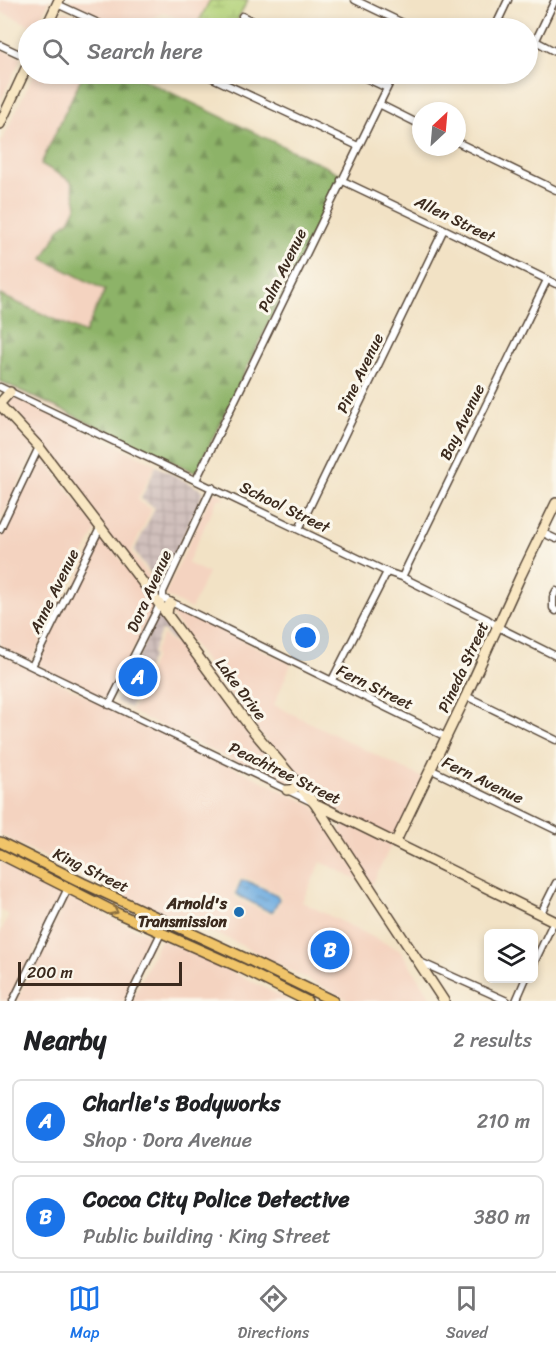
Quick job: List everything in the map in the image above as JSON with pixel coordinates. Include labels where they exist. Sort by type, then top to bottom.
[{"type":"main road","name":"King Street","points":[[0,842],[81,883],[333,1001]]},
{"type":"main road","points":[[0,848],[78,885],[81,883]]},
{"type":"main road","name":"King Street","points":[[0,854],[307,1001]]},
{"type":"main road","points":[[161,933],[171,931],[202,943],[209,942]]},
{"type":"main road","points":[[220,959],[228,957],[256,971],[271,971]]},
{"type":"street","points":[[355,0],[392,18]]},
{"type":"street","points":[[499,18],[508,0]]},
{"type":"street","points":[[538,36],[555,0]]},
{"type":"street","points":[[51,18],[58,2],[89,18]]},
{"type":"street","points":[[242,16],[246,18]]},
{"type":"street","points":[[538,43],[556,52]]},
{"type":"street","points":[[0,45],[18,53]]},
{"type":"street","points":[[0,124],[19,84]]},
{"type":"street","points":[[225,84],[358,146]]},
{"type":"street","points":[[378,84],[387,88]]},
{"type":"street","name":"Palm Avenue","points":[[196,480],[389,84]]},
{"type":"street","points":[[379,104],[412,120]]},
{"type":"street","points":[[466,146],[556,190]]},
{"type":"street","name":"Allen Street","points":[[341,180],[556,284]]},
{"type":"street","name":"Pine Avenue","points":[[299,529],[444,229]]},
{"type":"street","name":"Bay Avenue","points":[[402,577],[547,280]]},
{"type":"street","name":"School Street","points":[[0,387],[387,572],[402,577],[556,656]]},
{"type":"street","points":[[0,404],[10,392]]},
{"type":"street","name":"Lake Drive","points":[[0,404],[39,447],[100,528],[165,602],[167,614],[250,728],[315,804],[444,1001]]},
{"type":"street","points":[[0,529],[39,447]]},
{"type":"street","name":"Dora Avenue","points":[[109,705],[165,602],[163,592],[212,487]]},
{"type":"street","name":"Pineda Street","points":[[395,843],[556,503]]},
{"type":"street","name":"Anne Avenue","points":[[32,666],[100,528]]},
{"type":"street","points":[[542,532],[556,539]]},
{"type":"street","points":[[333,680],[387,572]]},
{"type":"street","points":[[555,610],[556,591]]},
{"type":"street","name":"Fern Street","points":[[165,602],[333,680],[446,737]]},
{"type":"street","name":"Peachtree Street","points":[[0,651],[555,921]]},
{"type":"street","points":[[466,696],[556,740]]},
{"type":"street","name":"Fern Avenue","points":[[430,769],[556,830]]},
{"type":"street","points":[[287,790],[295,788],[296,781]]},
{"type":"street","points":[[338,837],[338,829],[347,820]]},
{"type":"street","points":[[540,915],[556,883]]},
{"type":"street","points":[[13,1001],[68,888]]},
{"type":"street","points":[[538,955],[555,921]]},
{"type":"street","points":[[128,1001],[161,933]]},
{"type":"street","points":[[418,961],[507,1001]]},
{"type":"street","points":[[516,1001],[524,983]]},
{"type":"shaded area","points":[[0,0],[50,0],[41,18],[18,20],[0,11]]},
{"type":"shaded area","points":[[70,0],[210,0],[201,18],[177,18],[164,12],[154,18],[94,18],[67,6]]},
{"type":"shaded area","points":[[64,11],[79,18],[61,18]]},
{"type":"shaded area","points":[[0,48],[18,57],[18,64],[0,102]]},
{"type":"shaded area","points":[[29,84],[78,84],[41,163],[72,181],[77,205],[69,221],[60,228],[105,290],[85,333],[0,295],[0,145]]},
{"type":"shaded area","points":[[0,381],[196,474],[195,476]]},
{"type":"shaded area","points":[[11,395],[156,464],[138,499],[139,502],[152,509],[131,552],[159,588],[162,587],[177,555],[159,599],[3,404]]},
{"type":"shaded area","points":[[0,409],[36,448],[0,522]]},
{"type":"shaded area","points":[[40,453],[97,528],[31,662],[0,647],[0,535]]},
{"type":"shaded area","points":[[156,466],[204,491],[160,586],[134,551],[155,508],[141,499]]},
{"type":"shaded area","points":[[213,491],[225,497],[223,500],[220,498],[217,500],[188,562],[208,573],[191,609],[166,596],[166,592]]},
{"type":"shaded area","points":[[100,533],[156,605],[108,701],[36,665]]},
{"type":"shaded area","points":[[172,606],[291,664],[274,705],[423,778],[394,839],[318,801],[253,725],[170,613]]},
{"type":"shaded area","points":[[159,612],[181,641],[176,642],[161,631],[145,672],[134,666]]},
{"type":"shaded area","points":[[163,634],[175,644],[183,642],[294,784],[288,787],[113,703],[129,710],[132,709],[143,686],[127,676],[132,667],[144,675],[147,674]]},
{"type":"shaded area","points":[[0,654],[314,806],[363,882],[321,862],[302,902],[401,951],[433,1001],[350,1001],[227,938],[176,921],[0,835]],"holes":[[[247,878],[280,894],[281,899],[275,912],[269,914],[236,898],[234,892],[239,879]]]},
{"type":"shaded area","points":[[127,679],[141,686],[130,708],[116,701]]},
{"type":"shaded area","points":[[347,823],[391,845],[372,885],[341,836],[340,829]]},
{"type":"shaded area","points":[[0,862],[63,894],[10,1001],[0,1001],[0,933],[9,915],[0,910]]},
{"type":"shaded area","points":[[68,896],[121,923],[155,937],[124,1001],[16,1001]]},
{"type":"shaded area","points":[[160,939],[200,956],[291,1001],[131,1001]]},
{"type":"green space","points":[[210,0],[248,0],[238,18],[201,18]]},
{"type":"green space","points":[[78,84],[153,84],[341,174],[196,473],[0,381],[0,295],[85,333],[105,290],[43,259],[60,228],[69,221],[77,205],[71,181],[41,164]]},
{"type":"water","points":[[241,881],[247,881],[277,895],[279,899],[273,911],[270,912],[239,896],[236,893]]},
{"type":"place","name":"Charlie's Bodyworks","points":[[138,677]]},
{"type":"place","name":"Arnold's Transmission","points":[[239,912]]},
{"type":"place","name":"Cocoa City Police Detective","points":[[330,950]]}]
